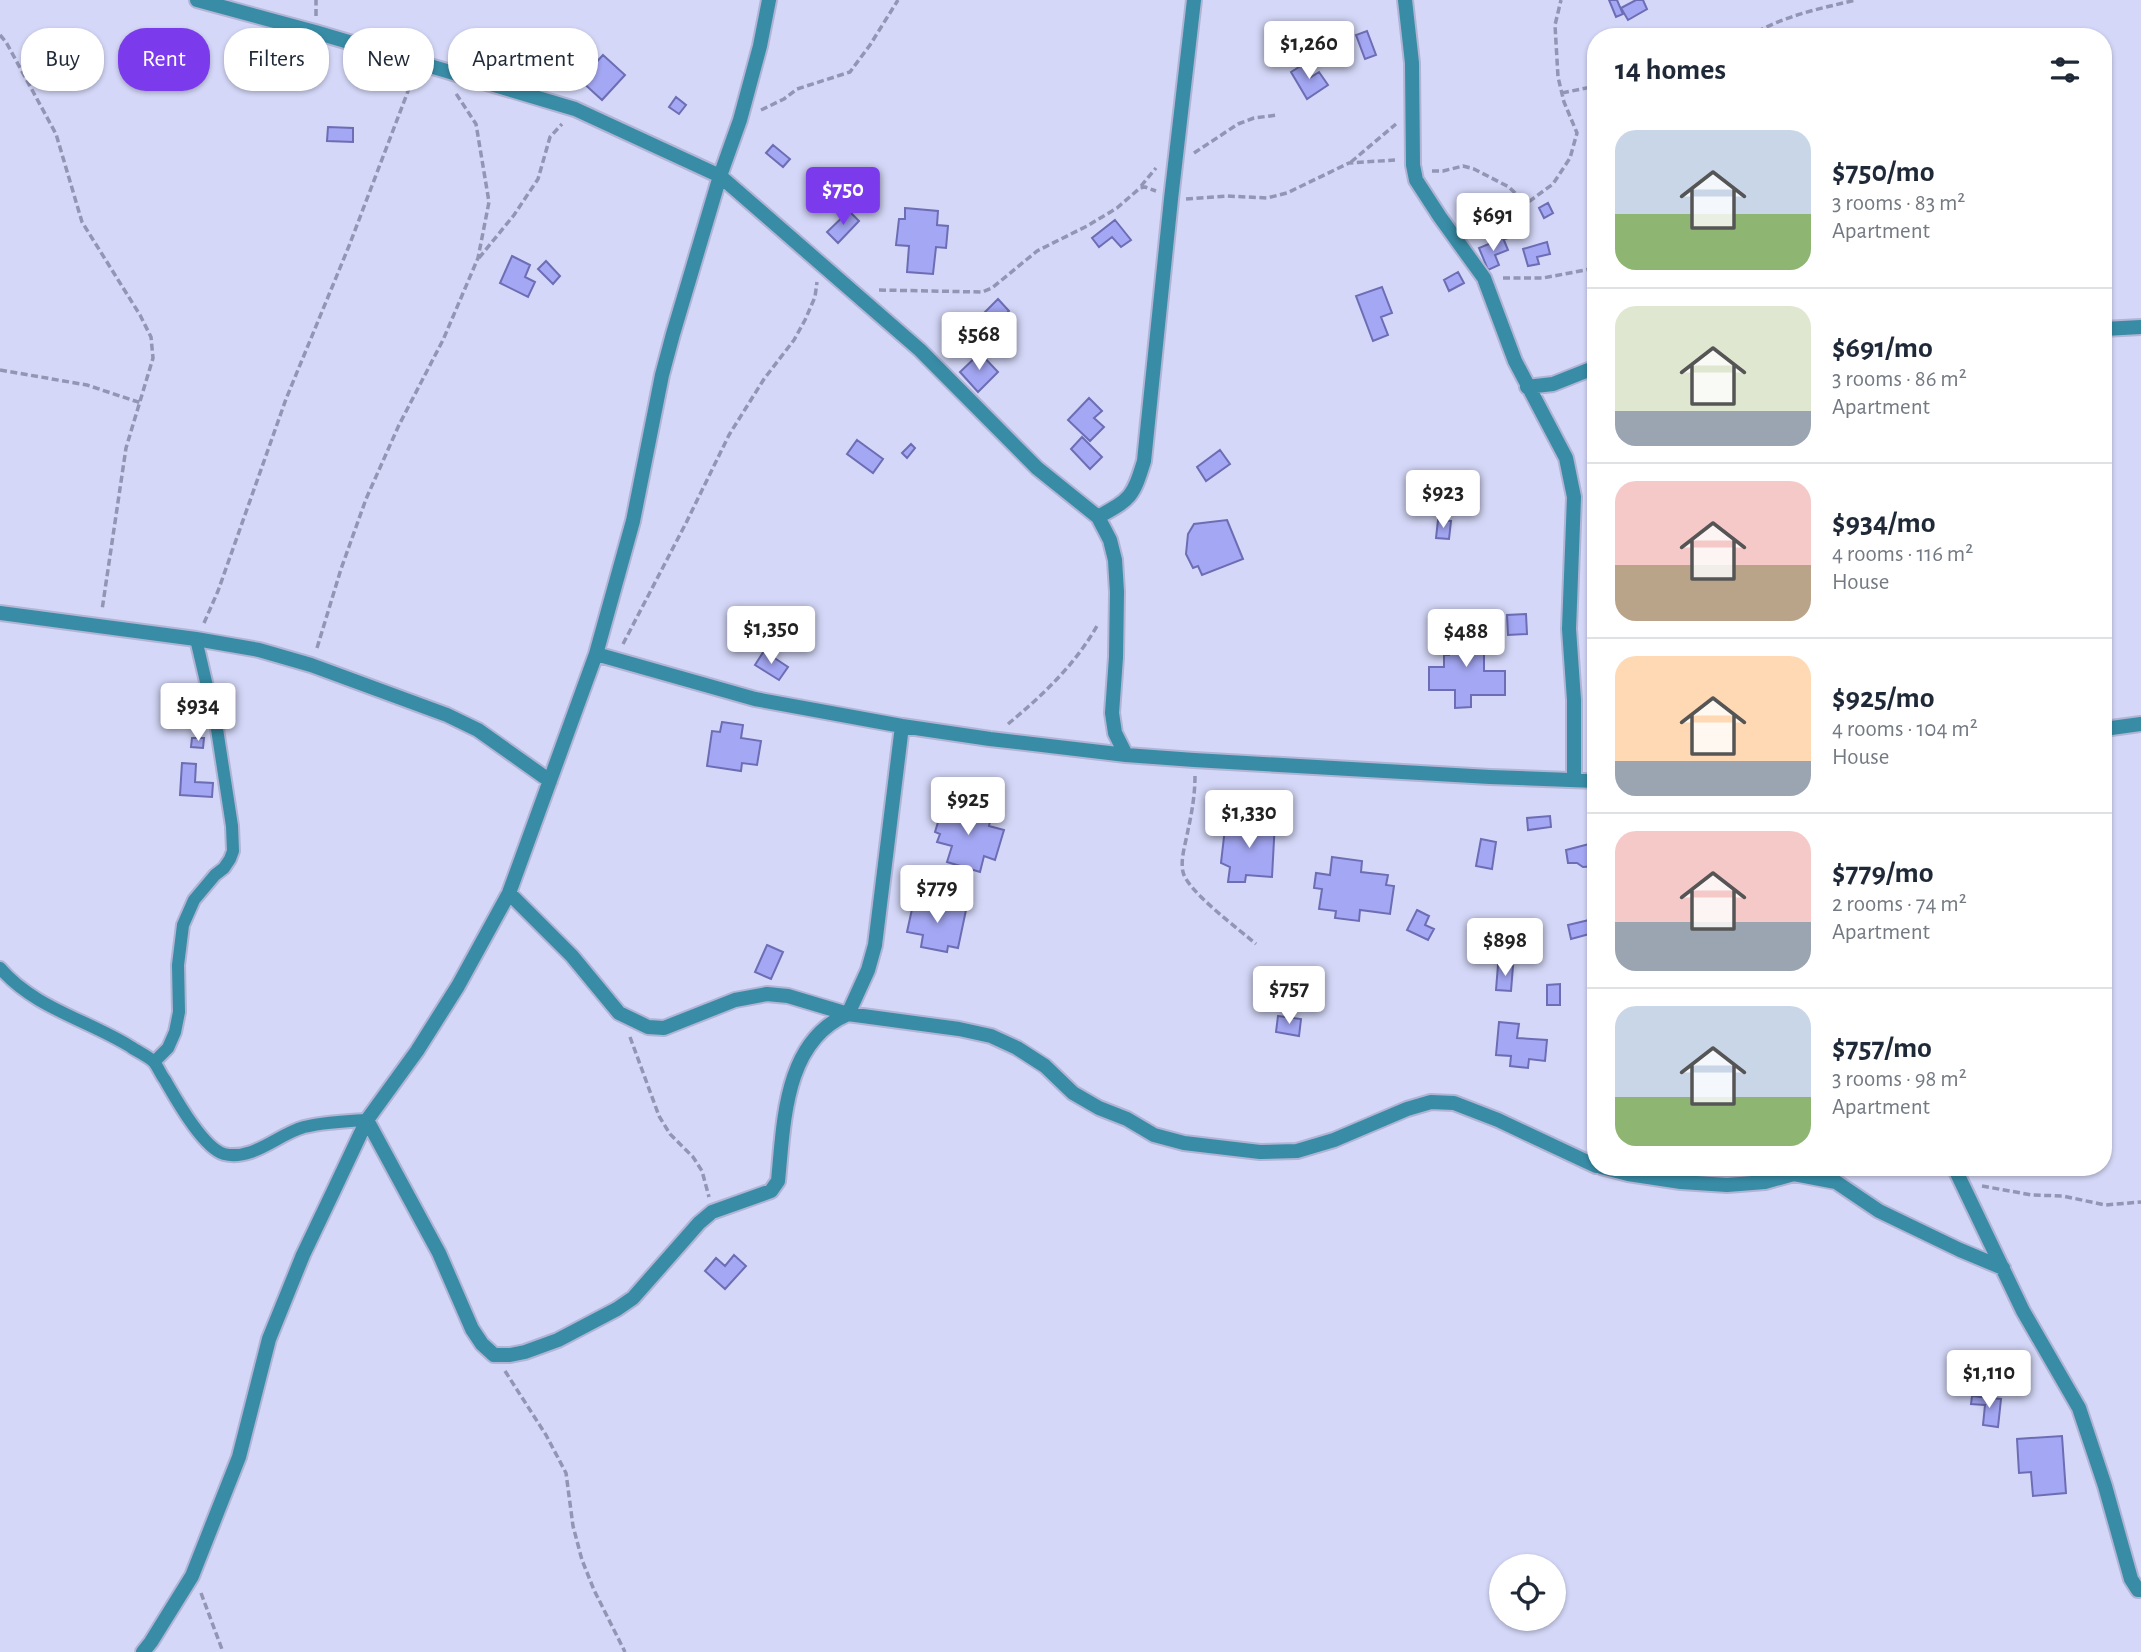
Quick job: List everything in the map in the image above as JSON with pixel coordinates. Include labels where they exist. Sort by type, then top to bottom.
[{"type":"street","points":[[197,0],[343,41]]},
{"type":"street","points":[[143,1652],[192,1576],[239,1457],[269,1339],[303,1255],[368,1119],[458,986],[509,893],[596,654],[633,521],[662,375],[720,176],[740,120],[769,0]]},
{"type":"street","points":[[1098,517],[1123,503],[1136,488],[1144,461],[1194,0]]},
{"type":"street","points":[[1405,0],[1412,63],[1413,165],[1416,180],[1483,278],[1515,361],[1566,458],[1574,497],[1569,629],[1574,700],[1574,780]]},
{"type":"street","points":[[434,67],[575,109],[720,176],[947,376],[1037,468],[1098,517],[1110,540],[1115,560],[1116,657],[1112,713],[1115,733],[1126,755]]},
{"type":"street","points":[[2112,329],[2141,327]]},
{"type":"street","points":[[1527,387],[1553,384],[1587,371]]},
{"type":"street","points":[[0,613],[259,650],[447,715],[478,730],[550,782]]},
{"type":"street","points":[[596,654],[755,699],[990,739],[1194,760],[1587,781]]},
{"type":"street","points":[[2112,728],[2141,724]]},
{"type":"street","points":[[368,1119],[439,1253],[472,1329],[494,1355],[525,1352],[558,1340],[617,1309],[633,1297],[712,1212],[771,1191],[778,1181],[787,1098],[803,1054],[818,1033],[832,1021],[848,1014],[868,970],[875,945],[902,726]]},
{"type":"street","points":[[509,893],[572,956],[620,1013],[648,1027],[664,1028],[735,1000],[766,994],[788,996],[848,1014],[959,1029],[991,1037],[1017,1048],[1045,1066],[1073,1093],[1098,1108],[1127,1119],[1154,1135],[1184,1143],[1260,1152],[1297,1151],[1334,1140],[1407,1109],[1431,1102],[1454,1103],[1498,1120],[1587,1162]]},
{"type":"street","points":[[1643,1176],[1727,1185],[1765,1182],[1787,1176]]},
{"type":"street","points":[[1804,1176],[1836,1182],[1879,1211],[2003,1268]]},
{"type":"street","points":[[1958,1176],[2023,1311],[2079,1408],[2101,1473],[2131,1579],[2140,1593]]},
{"type":"lane","points":[[154,1062],[168,1048],[175,1032],[179,1012],[178,965],[183,926],[194,900],[215,875],[225,868],[233,851],[232,826],[217,729],[196,639]]},
{"type":"lane","points":[[0,968],[26,992],[71,1018],[119,1040],[154,1062],[178,1103],[209,1144],[222,1153],[248,1153],[301,1128],[368,1119]]},
{"type":"path","points":[[740,120],[784,99],[797,89],[850,72],[898,0]]},
{"type":"path","points":[[1512,214],[1553,184],[1570,158],[1577,133],[1558,77],[1555,24],[1560,0]]},
{"type":"path","points":[[1764,28],[1798,13],[1856,0]]},
{"type":"path","points":[[0,35],[57,134],[82,222],[151,337],[153,358],[126,448],[99,626]]},
{"type":"path","points":[[311,666],[366,499],[399,425],[443,340],[478,258],[489,202],[476,124],[441,69]]},
{"type":"path","points":[[1562,93],[1587,88]]},
{"type":"path","points":[[196,639],[218,591],[286,399],[408,91]]},
{"type":"path","points":[[849,288],[982,292],[992,288],[1037,251],[1087,226],[1116,208],[1140,188],[1153,189],[1171,199],[1217,196],[1266,198],[1296,189],[1349,163],[1395,125],[1412,106]]},
{"type":"path","points":[[478,258],[514,215],[538,178],[550,137],[575,109]]},
{"type":"path","points":[[1176,156],[1196,152],[1238,124],[1254,118],[1277,115]]},
{"type":"path","points":[[1349,163],[1402,160],[1431,171],[1463,166],[1509,187],[1527,205]]},
{"type":"path","points":[[615,659],[729,435],[805,320],[814,297],[819,263]]},
{"type":"path","points":[[1483,278],[1543,278],[1587,270]]},
{"type":"path","points":[[0,370],[87,385],[141,403]]},
{"type":"path","points":[[990,739],[1050,689],[1090,639],[1117,592]]},
{"type":"path","points":[[1194,760],[1195,790],[1182,873],[1209,905],[1256,944]]},
{"type":"path","points":[[620,1013],[659,1116],[670,1134],[693,1157],[702,1171],[712,1212]]},
{"type":"path","points":[[1963,1185],[1993,1186],[2032,1195],[2063,1196],[2105,1205],[2141,1202]]},
{"type":"path","points":[[494,1355],[546,1435],[566,1473],[573,1526],[582,1560],[625,1652]]},
{"type":"path","points":[[192,1576],[206,1604],[223,1652]]},
{"type":"building","points":[[1609,0],[1617,0],[1623,14],[1616,17]]},
{"type":"building","points":[[1636,0],[1643,0],[1647,9],[1628,20],[1621,8]]},
{"type":"building","points":[[1367,31],[1376,55],[1365,59],[1356,35]]},
{"type":"building","points":[[603,55],[625,75],[602,100],[592,91],[598,91],[598,60]]},
{"type":"building","points":[[1304,64],[1311,77],[1319,72],[1328,85],[1307,99],[1291,72]]},
{"type":"building","points":[[676,97],[686,105],[679,114],[669,107]]},
{"type":"building","points":[[328,127],[353,128],[353,142],[327,141]]},
{"type":"building","points":[[773,145],[790,159],[783,167],[766,153]]},
{"type":"building","points":[[1548,203],[1553,213],[1544,218],[1539,208]]},
{"type":"building","points":[[905,208],[938,211],[937,225],[948,226],[946,248],[936,247],[933,274],[907,272],[909,246],[896,245],[899,219],[905,219]]},
{"type":"building","points":[[849,211],[859,221],[838,243],[827,232]]},
{"type":"building","points":[[1115,220],[1131,240],[1121,247],[1112,237],[1099,247],[1092,238]]},
{"type":"building","points":[[1513,221],[1518,235],[1505,239],[1500,226]]},
{"type":"building","points":[[1503,238],[1508,250],[1495,255],[1499,265],[1488,270],[1479,248]]},
{"type":"building","points":[[1547,242],[1550,254],[1537,257],[1539,264],[1528,266],[1523,249]]},
{"type":"building","points":[[512,256],[530,265],[525,277],[535,282],[528,297],[500,283]]},
{"type":"building","points":[[546,261],[560,276],[553,284],[538,269]]},
{"type":"building","points":[[1458,272],[1464,283],[1449,291],[1444,280]]},
{"type":"building","points":[[1382,287],[1392,313],[1381,317],[1388,335],[1373,341],[1356,296]]},
{"type":"building","points":[[998,299],[1009,311],[989,329],[979,318]]},
{"type":"building","points":[[992,329],[1004,341],[995,349],[984,336]]},
{"type":"building","points":[[980,353],[998,372],[978,392],[960,372]]},
{"type":"building","points":[[1089,398],[1102,411],[1094,418],[1104,427],[1090,441],[1068,420]]},
{"type":"building","points":[[1082,437],[1102,457],[1090,469],[1071,449]]},
{"type":"building","points":[[857,440],[883,459],[873,473],[847,454]]},
{"type":"building","points":[[911,444],[915,448],[907,458],[902,453]]},
{"type":"building","points":[[1220,450],[1230,464],[1206,481],[1197,467]]},
{"type":"building","points":[[1227,520],[1243,559],[1202,575],[1198,566],[1193,568],[1186,554],[1188,534],[1194,524]]},
{"type":"building","points":[[1438,520],[1451,521],[1449,539],[1436,538]]},
{"type":"building","points":[[1526,614],[1527,634],[1508,635],[1507,615]]},
{"type":"building","points":[[1484,628],[1484,671],[1505,671],[1505,695],[1471,695],[1471,707],[1455,708],[1455,690],[1429,690],[1429,667],[1444,667],[1444,655],[1449,655],[1448,629]]},
{"type":"building","points":[[764,651],[788,667],[779,680],[755,665]]},
{"type":"building","points":[[722,722],[743,725],[741,738],[761,741],[757,765],[742,763],[741,771],[707,766],[712,731],[720,732]]},
{"type":"building","points":[[192,738],[204,738],[203,748],[191,747]]},
{"type":"building","points":[[182,763],[196,764],[195,782],[213,783],[212,797],[180,795]]},
{"type":"building","points":[[944,803],[991,818],[989,826],[1004,830],[995,860],[984,856],[980,872],[947,862],[952,846],[937,842],[940,834],[935,832]]},
{"type":"building","points":[[1550,816],[1551,827],[1528,830],[1527,818]]},
{"type":"building","points":[[1244,820],[1275,821],[1272,877],[1246,875],[1245,882],[1228,882],[1230,867],[1221,863],[1225,828],[1243,829]]},
{"type":"building","points":[[1481,839],[1496,842],[1492,869],[1476,866]]},
{"type":"building","points":[[1587,845],[1587,867],[1568,863],[1566,850]]},
{"type":"building","points":[[1332,857],[1362,861],[1361,872],[1388,875],[1386,885],[1394,886],[1390,914],[1360,910],[1359,921],[1335,918],[1336,911],[1319,909],[1322,889],[1314,888],[1316,873],[1330,875]]},
{"type":"building","points":[[914,900],[966,910],[958,948],[948,946],[947,952],[921,947],[923,935],[907,932]]},
{"type":"building","points":[[1417,910],[1429,916],[1425,925],[1434,929],[1428,940],[1407,930]]},
{"type":"building","points":[[1587,920],[1587,935],[1571,939],[1568,925]]},
{"type":"building","points":[[767,945],[783,952],[771,979],[755,972]]},
{"type":"building","points":[[1498,965],[1513,966],[1511,991],[1496,990]]},
{"type":"building","points":[[1560,984],[1560,1005],[1547,1005],[1547,985]]},
{"type":"building","points":[[1278,1016],[1301,1019],[1299,1036],[1276,1032]]},
{"type":"building","points":[[1499,1022],[1519,1024],[1517,1038],[1547,1040],[1545,1061],[1529,1059],[1528,1068],[1510,1066],[1511,1056],[1496,1055]]},
{"type":"building","points":[[734,1255],[746,1266],[725,1289],[705,1271],[716,1258],[725,1266]]},
{"type":"building","points":[[1972,1396],[2001,1399],[1998,1427],[1983,1425],[1985,1405],[1971,1404]]},
{"type":"building","points":[[2062,1436],[2066,1493],[2033,1496],[2031,1472],[2019,1473],[2017,1439]]}]
